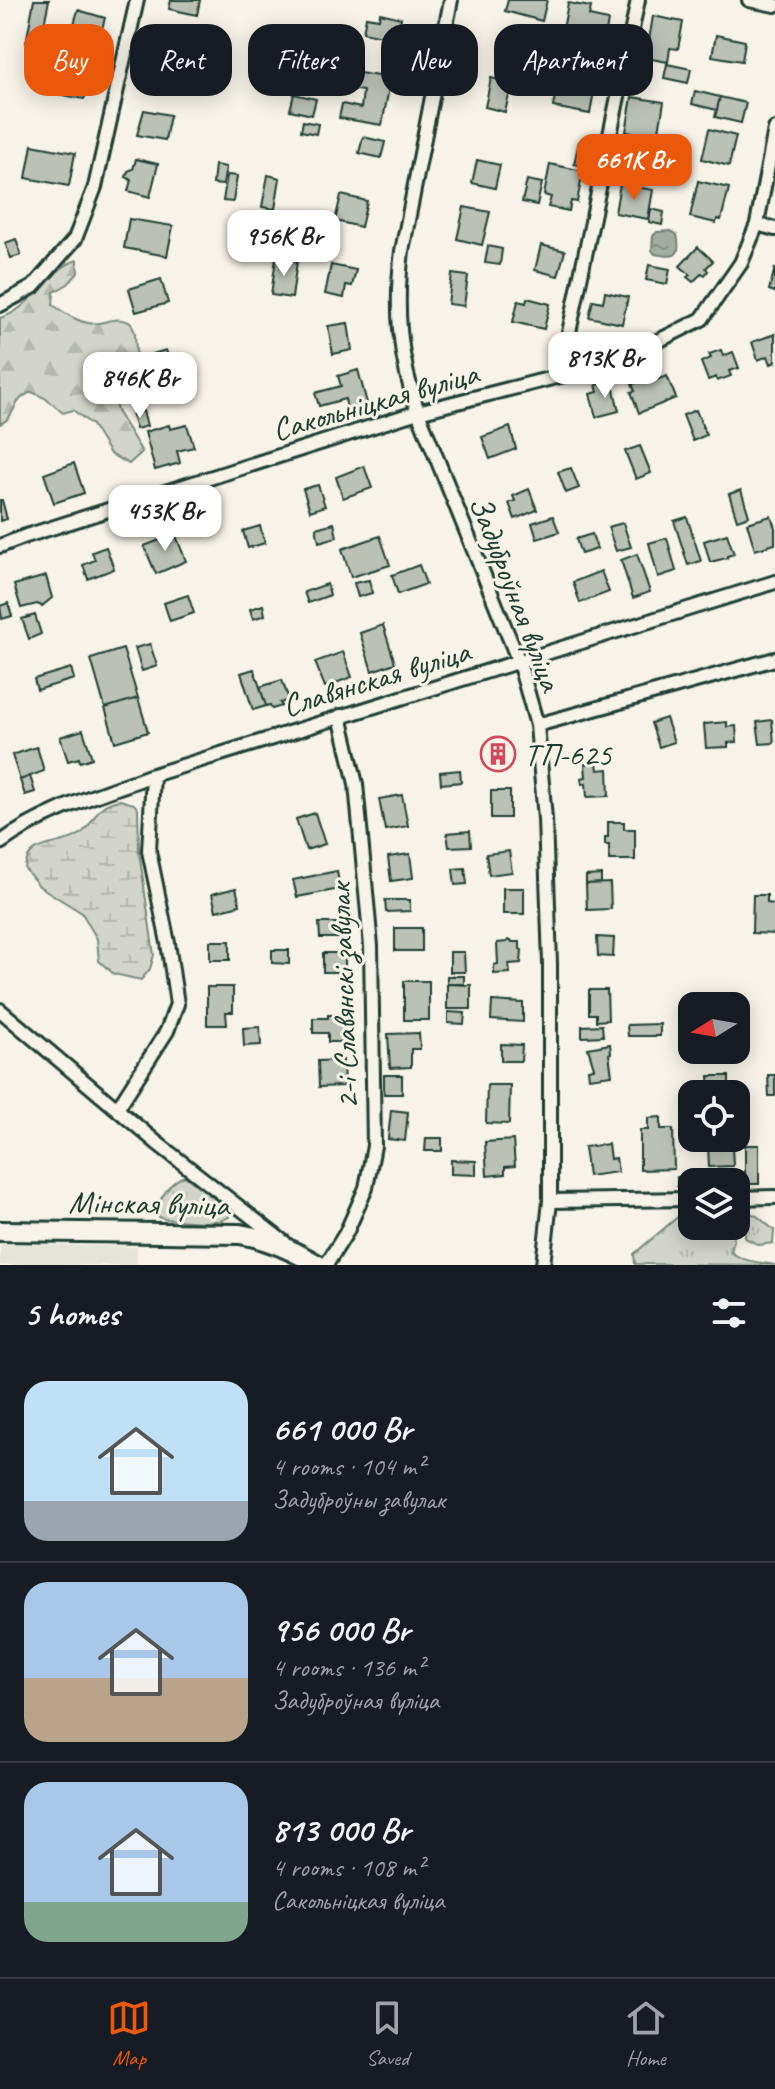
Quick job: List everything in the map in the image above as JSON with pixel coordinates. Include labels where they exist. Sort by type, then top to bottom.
[{"type":"main road","name":"Мінская вуліца","points":[[0,1231],[240,1234],[260,1237],[293,1250],[318,1265]]},
{"type":"street","points":[[0,305],[33,287],[75,239],[95,187],[137,0]]},
{"type":"street","name":"Задуброўная вуліца","points":[[451,0],[402,251],[399,336],[407,381],[519,662],[537,725],[545,819],[550,964],[550,1201],[543,1265]]},
{"type":"street","points":[[560,376],[638,0]]},
{"type":"street","points":[[749,0],[775,5]]},
{"type":"street","name":"Сакольніцкая вуліца","points":[[0,546],[418,412],[560,376],[660,340],[702,319],[741,263],[757,224],[775,129]]},
{"type":"street","points":[[757,224],[775,229]]},
{"type":"street","name":"Славянская вуліца","points":[[0,843],[52,812],[153,775],[775,582]]},
{"type":"street","points":[[537,725],[775,659]]},
{"type":"street","name":"2-і Славянскі завулак","points":[[326,1265],[346,1233],[366,1188],[374,1146],[371,946],[356,784],[340,716]]},
{"type":"street","points":[[117,1109],[167,1031],[177,1004],[149,851],[153,775]]},
{"type":"street","points":[[0,1010],[117,1109],[293,1250]]},
{"type":"street","points":[[750,1198],[775,1197]]},
{"type":"street","points":[[550,1201],[678,1199]]},
{"type":"shaded area","points":[[0,1244],[137,1247],[136,1265],[0,1265]]},
{"type":"green space","points":[[77,260],[78,273],[68,284],[54,292],[53,305],[83,322],[119,320],[131,323],[136,352],[143,361],[149,379],[141,383],[128,382],[117,376],[111,383],[117,411],[142,452],[129,464],[110,454],[92,425],[73,410],[63,413],[32,392],[20,399],[9,417],[0,424],[0,318],[21,307],[56,272]]},
{"type":"green space","points":[[120,800],[134,804],[138,809],[139,852],[154,955],[150,969],[141,980],[114,974],[99,961],[97,939],[82,913],[39,886],[25,869],[31,853],[79,835],[104,805]]},
{"type":"green space","points":[[185,1176],[230,1211],[229,1217],[207,1222],[159,1217],[156,1212],[163,1196],[175,1181]]},
{"type":"green space","points":[[750,1213],[774,1230],[773,1243],[759,1245],[749,1240]]},
{"type":"green space","points":[[678,1217],[678,1240],[734,1240],[731,1252],[736,1256],[775,1265],[635,1264],[634,1254]]},
{"type":"water","points":[[671,231],[677,235],[675,255],[655,254],[652,250],[653,236],[657,232]]},
{"type":"building","points":[[34,0],[49,0],[44,24],[30,24]]},
{"type":"building","points":[[171,0],[200,0],[197,15],[169,9]]},
{"type":"building","points":[[508,0],[547,0],[542,21],[505,11]]},
{"type":"building","points":[[568,3],[591,7],[589,16],[608,20],[607,24],[564,24]]},
{"type":"building","points":[[78,10],[105,18],[103,24],[74,24]]},
{"type":"building","points":[[380,13],[401,18],[400,24],[381,24],[381,36],[365,32],[366,17],[379,19]]},
{"type":"building","points":[[653,16],[683,22],[678,49],[670,48],[668,62],[653,59]]},
{"type":"building","points":[[716,35],[745,41],[742,61],[712,56]]},
{"type":"building","points":[[667,64],[691,69],[688,83],[664,78]]},
{"type":"building","points":[[365,74],[381,76],[381,96],[388,96],[382,125],[339,118],[342,104],[361,108],[362,96],[365,96]]},
{"type":"building","points":[[491,78],[494,79],[494,96],[509,96],[505,112],[485,107]]},
{"type":"building","points":[[695,91],[720,97],[717,110],[692,104]]},
{"type":"building","points":[[294,96],[316,99],[312,115],[290,110]]},
{"type":"building","points":[[555,96],[593,96],[590,114],[553,107]]},
{"type":"building","points":[[632,97],[664,102],[658,137],[626,132]]},
{"type":"building","points":[[720,97],[746,103],[741,123],[715,117]]},
{"type":"building","points":[[144,110],[170,115],[165,140],[137,135]]},
{"type":"building","points":[[303,121],[318,124],[316,134],[301,131]]},
{"type":"building","points":[[709,129],[736,136],[729,166],[702,159]]},
{"type":"building","points":[[363,137],[385,142],[381,158],[359,153]]},
{"type":"building","points":[[579,142],[597,146],[592,168],[574,164]]},
{"type":"building","points":[[32,145],[75,153],[69,186],[26,178]]},
{"type":"building","points":[[617,148],[638,152],[634,171],[613,166]]},
{"type":"building","points":[[136,159],[158,164],[150,197],[128,191],[131,180],[126,177]]},
{"type":"building","points":[[477,160],[500,165],[495,188],[472,183]]},
{"type":"building","points":[[550,164],[583,171],[577,202],[571,201],[569,211],[548,207],[551,197],[544,195]]},
{"type":"building","points":[[215,165],[226,167],[223,185],[213,184]]},
{"type":"building","points":[[227,175],[237,176],[233,202],[223,201]]},
{"type":"building","points":[[268,175],[280,178],[275,209],[262,207]]},
{"type":"building","points":[[527,180],[542,183],[537,205],[522,202]]},
{"type":"building","points":[[698,181],[729,188],[721,220],[717,219],[716,223],[690,217]]},
{"type":"building","points":[[620,184],[653,190],[648,219],[615,213]]},
{"type":"building","points":[[341,195],[367,201],[361,227],[335,221]]},
{"type":"building","points":[[464,207],[490,212],[482,245],[457,239]]},
{"type":"building","points":[[651,209],[664,212],[662,225],[649,222]]},
{"type":"building","points":[[129,219],[173,226],[167,256],[124,248]]},
{"type":"building","points":[[16,239],[21,255],[11,258],[5,243]]},
{"type":"building","points":[[541,245],[565,251],[558,276],[535,270]]},
{"type":"building","points":[[488,246],[502,249],[500,265],[485,263]]},
{"type":"building","points":[[698,247],[713,261],[706,268],[708,271],[705,275],[702,273],[693,282],[680,266]]},
{"type":"building","points":[[276,258],[297,261],[292,298],[271,295]]},
{"type":"building","points":[[331,265],[356,270],[352,286],[346,285],[344,298],[325,294]]},
{"type":"building","points":[[649,265],[670,269],[667,284],[646,280]]},
{"type":"building","points":[[775,268],[775,292],[769,290]]},
{"type":"building","points":[[452,274],[468,276],[464,306],[448,304]]},
{"type":"building","points":[[161,279],[168,303],[136,312],[129,289]]},
{"type":"building","points":[[605,292],[628,297],[622,324],[589,317],[593,300],[603,302]]},
{"type":"building","points":[[527,298],[550,304],[544,329],[513,322],[518,301],[526,303]]},
{"type":"building","points":[[348,323],[352,350],[333,354],[328,326]]},
{"type":"building","points":[[775,334],[775,362],[771,364],[768,356],[758,360],[752,342]]},
{"type":"building","points":[[166,350],[172,367],[151,373],[146,356]]},
{"type":"building","points":[[721,350],[723,356],[733,352],[739,368],[729,371],[731,376],[717,381],[716,377],[708,380],[701,362],[711,358],[709,354]]},
{"type":"building","points":[[358,370],[367,403],[347,409],[345,399],[319,406],[315,393],[341,386],[338,376]]},
{"type":"building","points":[[654,376],[656,380],[667,376],[676,398],[639,413],[631,392],[635,391],[632,384]]},
{"type":"building","points":[[612,381],[619,411],[596,417],[590,394],[598,392],[596,385]]},
{"type":"building","points":[[696,410],[706,435],[693,441],[683,415]]},
{"type":"building","points":[[143,411],[147,426],[136,429],[132,415]]},
{"type":"building","points":[[169,425],[170,429],[187,425],[194,447],[177,451],[180,463],[155,470],[145,432]]},
{"type":"building","points":[[510,427],[516,449],[490,459],[482,437]]},
{"type":"building","points":[[640,446],[651,473],[636,479],[625,451]]},
{"type":"building","points":[[74,463],[84,493],[54,503],[44,474]]},
{"type":"building","points":[[364,466],[372,488],[343,498],[336,477]]},
{"type":"building","points":[[571,468],[579,488],[566,493],[558,472]]},
{"type":"building","points":[[318,485],[325,506],[310,511],[303,489]]},
{"type":"building","points":[[529,489],[537,510],[515,519],[509,503],[515,501],[513,496]]},
{"type":"building","points":[[741,490],[749,516],[737,520],[729,494]]},
{"type":"building","points":[[0,500],[7,519],[0,521]]},
{"type":"building","points":[[553,516],[559,532],[537,539],[532,523]]},
{"type":"building","points":[[771,516],[775,544],[755,550],[747,523]]},
{"type":"building","points":[[687,517],[701,561],[688,565],[674,521]]},
{"type":"building","points":[[334,523],[337,537],[319,542],[316,528]]},
{"type":"building","points":[[623,523],[631,547],[616,551],[608,527]]},
{"type":"building","points":[[260,526],[265,543],[248,548],[243,531]]},
{"type":"building","points":[[174,531],[186,561],[156,574],[144,546]]},
{"type":"building","points":[[592,534],[597,549],[581,554],[576,539]]},
{"type":"building","points":[[727,534],[734,554],[710,562],[704,541]]},
{"type":"building","points":[[380,536],[390,565],[351,577],[342,549]]},
{"type":"building","points":[[667,538],[676,571],[658,577],[649,543]]},
{"type":"building","points":[[106,547],[114,569],[88,579],[83,565],[95,560],[92,552]]},
{"type":"building","points":[[637,554],[650,592],[633,598],[621,560]]},
{"type":"building","points":[[419,565],[426,584],[398,594],[392,575]]},
{"type":"building","points":[[601,571],[609,592],[580,603],[573,582]]},
{"type":"building","points":[[46,576],[52,598],[42,606],[37,604],[21,608],[14,585]]},
{"type":"building","points":[[369,580],[372,593],[358,597],[354,583]]},
{"type":"building","points":[[327,584],[330,595],[308,603],[304,592]]},
{"type":"building","points":[[188,595],[194,613],[170,621],[164,603]]},
{"type":"building","points":[[8,603],[12,616],[2,619],[0,606]]},
{"type":"building","points":[[263,605],[265,615],[253,619],[250,609]]},
{"type":"building","points":[[35,615],[41,634],[29,639],[22,619]]},
{"type":"building","points":[[383,625],[395,663],[372,671],[360,633]]},
{"type":"building","points":[[150,644],[157,666],[142,671],[135,648]]},
{"type":"building","points":[[123,649],[138,698],[105,708],[91,659]]},
{"type":"building","points":[[343,652],[352,677],[325,687],[315,662]]},
{"type":"building","points":[[71,668],[74,679],[37,690],[34,679]]},
{"type":"building","points":[[254,669],[266,706],[253,710],[241,673]]},
{"type":"building","points":[[282,680],[289,700],[272,709],[270,705],[266,706],[260,687]]},
{"type":"building","points":[[138,698],[148,732],[115,742],[105,708]]},
{"type":"building","points":[[666,718],[674,742],[659,747],[651,723]]},
{"type":"building","points":[[772,720],[774,743],[760,744],[757,722]]},
{"type":"building","points":[[727,722],[727,727],[736,726],[737,742],[728,743],[728,747],[706,748],[704,724]]},
{"type":"building","points":[[83,730],[92,758],[80,762],[79,758],[68,761],[60,737]]},
{"type":"building","name":"ТП-625","points":[[505,746],[508,758],[491,762],[488,749]]},
{"type":"building","points":[[37,747],[44,771],[20,780],[12,755]]},
{"type":"building","points":[[597,763],[598,770],[608,769],[609,796],[587,797],[586,783],[582,784],[581,778],[586,777],[585,764]]},
{"type":"building","points":[[460,770],[461,782],[441,784],[440,772]]},
{"type":"building","points":[[30,776],[35,792],[25,795],[20,780]]},
{"type":"building","points":[[491,791],[510,791],[510,818],[491,818]]},
{"type":"building","points":[[402,795],[408,826],[385,830],[379,799]]},
{"type":"building","points":[[315,813],[325,844],[306,850],[296,819]]},
{"type":"building","points":[[608,822],[624,822],[624,829],[635,829],[635,860],[609,860],[609,845],[605,845]]},
{"type":"building","points":[[470,831],[471,846],[449,847],[447,833]]},
{"type":"building","points":[[509,851],[512,872],[489,875],[486,854]]},
{"type":"building","points":[[410,854],[413,878],[391,881],[388,857]]},
{"type":"building","points":[[465,868],[467,884],[455,885],[453,869]]},
{"type":"building","points":[[337,871],[340,889],[297,897],[293,880]]},
{"type":"building","points":[[601,875],[601,883],[586,884],[586,876]]},
{"type":"building","points":[[610,883],[611,909],[587,910],[586,884]]},
{"type":"building","points":[[236,888],[240,905],[216,911],[212,894]]},
{"type":"building","points":[[503,888],[524,888],[524,914],[503,914]]},
{"type":"building","points":[[753,895],[767,895],[767,903],[775,904],[775,934],[752,933]]},
{"type":"building","points":[[385,900],[410,900],[410,911],[386,912]]},
{"type":"building","points":[[319,923],[340,923],[340,938],[320,938]]},
{"type":"building","points":[[395,928],[422,928],[422,951],[395,951]]},
{"type":"building","points":[[597,937],[614,938],[613,957],[598,956]]},
{"type":"building","points":[[508,940],[520,942],[521,963],[509,964],[510,973],[494,974],[494,965],[498,964],[497,943]]},
{"type":"building","points":[[210,941],[230,941],[230,960],[210,960]]},
{"type":"building","points":[[272,950],[289,950],[289,964],[272,963]]},
{"type":"building","points":[[450,952],[464,952],[465,972],[450,972]]},
{"type":"building","points":[[323,953],[345,953],[345,972],[323,972]]},
{"type":"building","points":[[447,976],[464,976],[464,984],[447,984]]},
{"type":"building","points":[[404,981],[429,981],[429,1020],[404,1020]]},
{"type":"building","points":[[447,984],[471,985],[471,1009],[447,1009]]},
{"type":"building","points":[[207,987],[233,987],[233,1012],[226,1012],[227,1025],[207,1025]]},
{"type":"building","points":[[589,990],[607,990],[608,1020],[596,1021],[596,1014],[589,1014]]},
{"type":"building","points":[[492,1001],[523,1003],[523,1022],[491,1020]]},
{"type":"building","points":[[448,1012],[465,1013],[464,1024],[448,1023]]},
{"type":"building","points":[[328,1015],[344,1015],[344,1042],[328,1042],[328,1033],[313,1033],[313,1018],[328,1018]]},
{"type":"building","points":[[660,1024],[660,1036],[628,1036],[627,1025]]},
{"type":"building","points":[[602,1025],[603,1036],[582,1037],[582,1026]]},
{"type":"building","points":[[260,1027],[261,1045],[244,1046],[243,1028]]},
{"type":"building","points":[[419,1033],[420,1049],[411,1049],[411,1067],[390,1068],[388,1034]]},
{"type":"building","points":[[501,1044],[522,1045],[521,1061],[501,1061]]},
{"type":"building","points":[[610,1044],[612,1075],[589,1078],[588,1069],[594,1068],[588,1048]]},
{"type":"building","points":[[343,1060],[344,1086],[319,1087],[318,1061]]},
{"type":"building","points":[[384,1075],[402,1075],[402,1094],[384,1094]]},
{"type":"building","points":[[768,1075],[775,1075],[775,1096],[769,1096]]},
{"type":"building","points":[[709,1076],[729,1076],[729,1080],[709,1080]]},
{"type":"building","points":[[487,1085],[510,1085],[509,1124],[486,1123]]},
{"type":"building","points":[[391,1110],[408,1112],[405,1141],[388,1139]]},
{"type":"building","points":[[661,1117],[661,1129],[673,1129],[674,1169],[640,1170],[640,1130],[648,1130],[648,1118]]},
{"type":"building","points":[[426,1138],[442,1138],[442,1151],[425,1151]]},
{"type":"building","points":[[513,1140],[515,1166],[505,1167],[505,1174],[487,1176],[485,1142]]},
{"type":"building","points":[[608,1144],[610,1159],[616,1158],[618,1172],[588,1176],[584,1147]]},
{"type":"building","points":[[750,1145],[759,1145],[759,1184],[750,1184],[750,1168],[745,1168],[745,1152],[750,1152]]},
{"type":"building","points":[[708,1152],[732,1152],[733,1166],[709,1167]]},
{"type":"building","points":[[451,1160],[476,1161],[476,1175],[451,1174]]},
{"type":"place","name":"ТП-625","points":[[498,754]]}]
